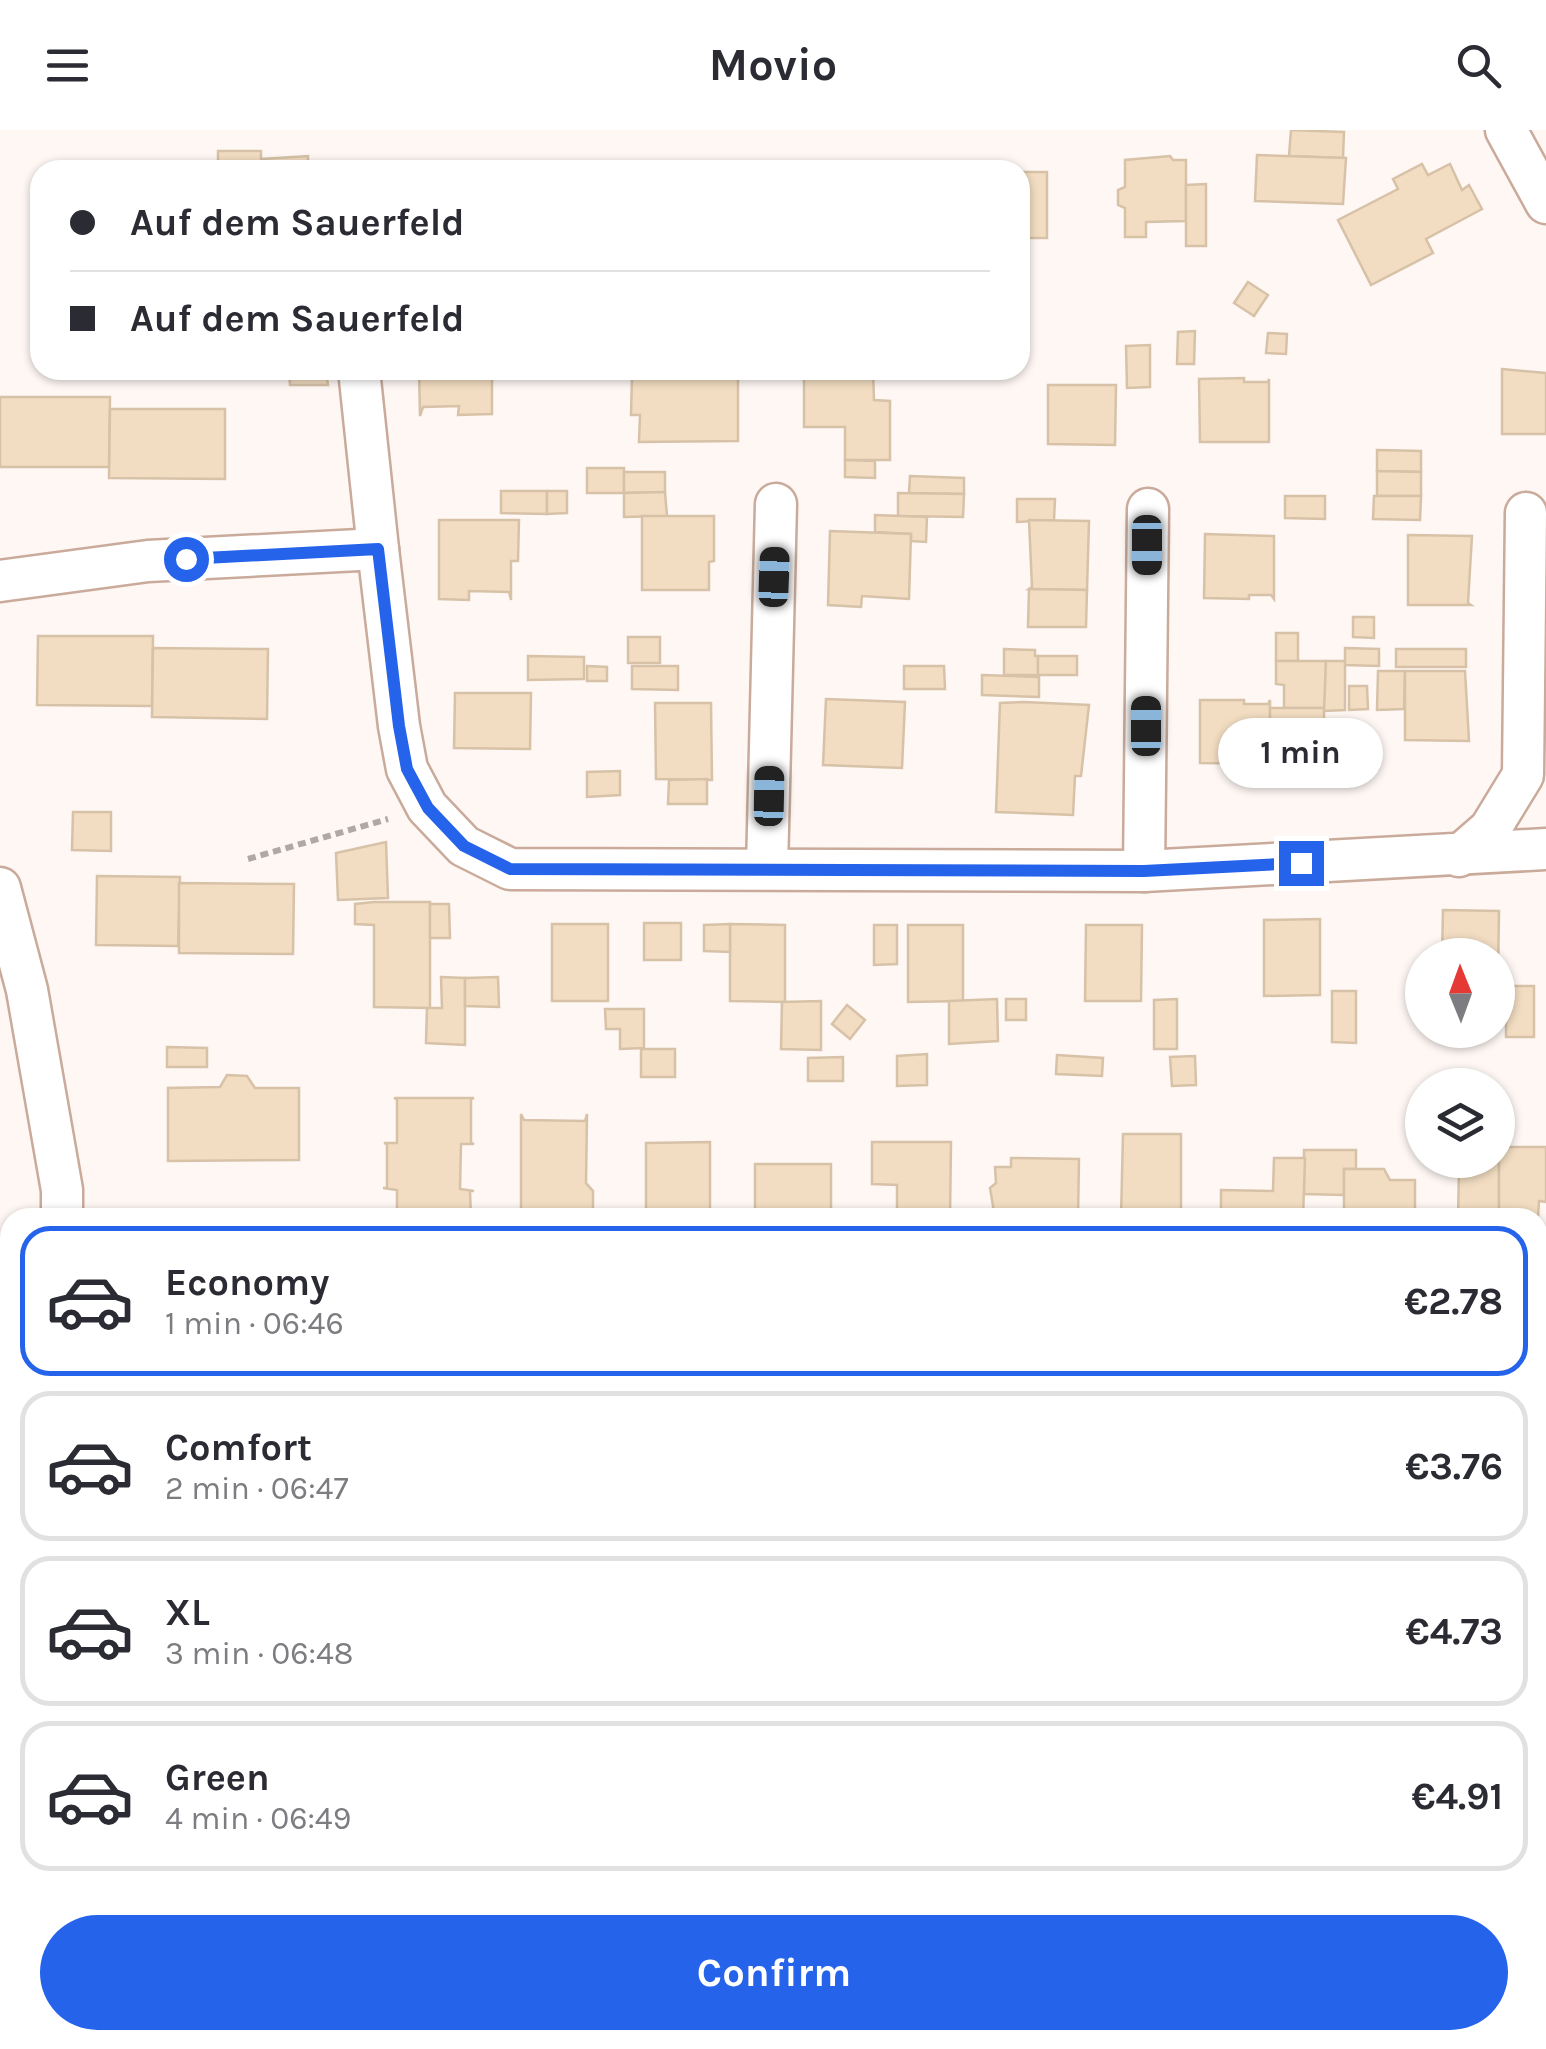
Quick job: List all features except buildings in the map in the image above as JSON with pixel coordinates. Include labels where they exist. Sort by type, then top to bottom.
[{"type":"street","points":[[1506,130],[1546,203]]},
{"type":"street","points":[[360,380],[407,769],[428,808],[464,846],[510,869],[1144,871],[1546,849]]},
{"type":"street","points":[[767,868],[776,504]]},
{"type":"street","points":[[1144,871],[1148,509]]},
{"type":"street","points":[[1458,856],[1490,829],[1534,775],[1526,514]]},
{"type":"street","points":[[0,581],[148,561],[378,549]]},
{"type":"street","points":[[0,888],[14,992],[62,1190],[62,1208]]},
{"type":"path","points":[[248,859],[428,808]]},
{"type":"route","points":[[186,559],[378,549],[407,769],[428,808],[464,846],[510,869],[1144,871],[1301,863]]}]
